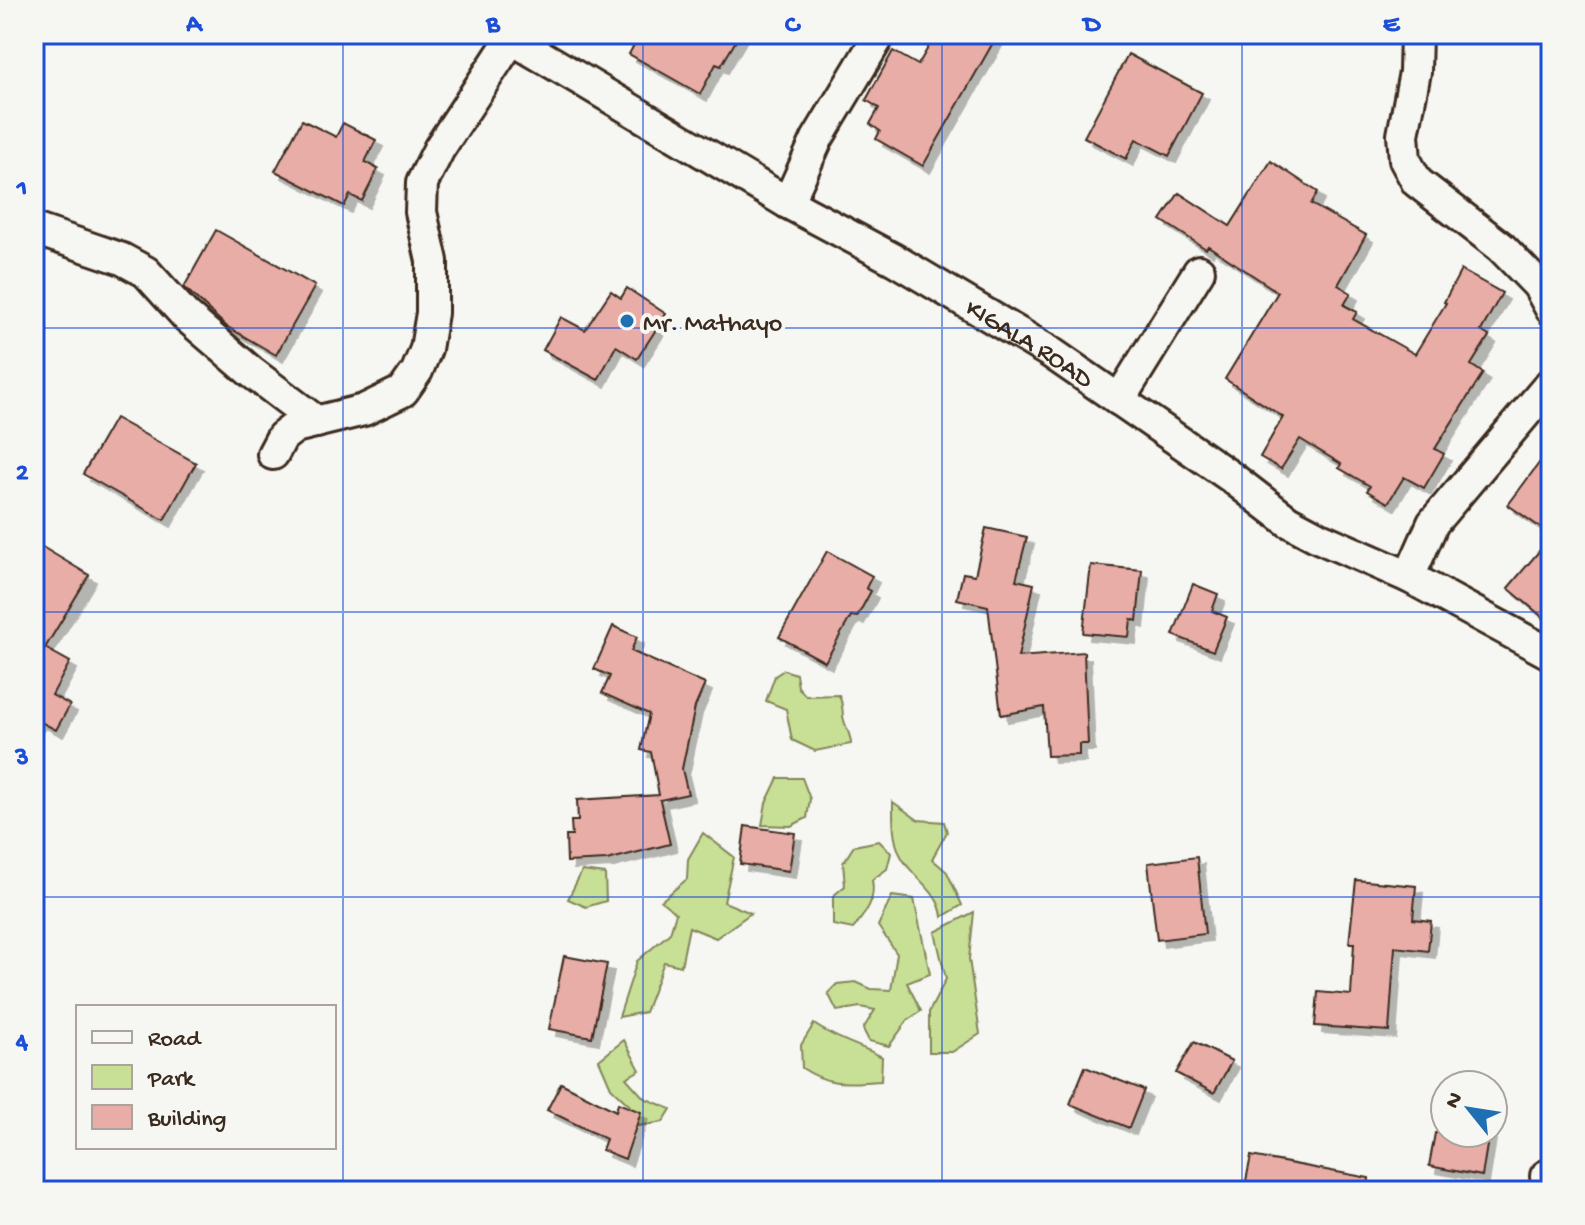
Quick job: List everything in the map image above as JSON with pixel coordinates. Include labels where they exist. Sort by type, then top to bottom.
[{"type":"street","points":[[788,203],[817,139],[880,34]]},
{"type":"street","points":[[1416,34],[1415,72],[1403,135],[1405,160],[1417,182],[1501,247],[1538,285],[1551,309]]},
{"type":"street","points":[[273,454],[282,437],[295,427],[335,419],[377,404],[403,391],[417,371],[426,349],[432,313],[432,261],[421,212],[422,183],[439,149],[508,36]]},
{"type":"street","name":"KIGALA ROAD","points":[[508,36],[788,203],[895,260],[1037,344],[1231,477],[1288,521],[1409,577],[1551,654]]},
{"type":"street","points":[[34,229],[122,259],[146,272],[186,316],[250,371],[317,422]]},
{"type":"street","points":[[1119,400],[1199,271]]},
{"type":"street","points":[[1409,577],[1433,523],[1551,383]]},
{"type":"green space","points":[[784,670],[796,674],[798,687],[806,696],[839,695],[851,744],[815,751],[792,740],[786,709],[766,701],[775,676]]},
{"type":"green space","points":[[778,778],[802,778],[810,799],[807,818],[791,826],[762,825],[766,803]]},
{"type":"green space","points":[[893,802],[918,820],[944,822],[947,832],[932,859],[947,872],[962,905],[942,917],[933,895],[898,850]]},
{"type":"green space","points":[[703,833],[734,857],[724,902],[751,913],[716,938],[689,927],[681,966],[664,962],[645,1012],[619,1017],[637,961],[670,933],[676,913],[661,901],[687,879],[688,859]]},
{"type":"green space","points":[[879,841],[891,853],[887,869],[872,880],[873,894],[869,906],[853,929],[833,925],[833,896],[845,886],[843,863],[854,846]]},
{"type":"green space","points":[[582,871],[605,874],[606,901],[586,907],[568,899]]},
{"type":"green space","points":[[892,896],[914,899],[930,974],[907,983],[921,1011],[908,1020],[889,1046],[869,1041],[863,1029],[875,1010],[860,1007],[837,1011],[828,993],[837,984],[856,982],[871,989],[891,990],[897,954],[878,926]]},
{"type":"green space","points":[[974,912],[969,959],[980,1034],[952,1052],[929,1052],[929,1012],[946,979],[935,932]]},
{"type":"green space","points":[[814,1024],[882,1057],[881,1081],[831,1081],[802,1068],[801,1045]]},
{"type":"green space","points":[[624,1040],[640,1070],[626,1078],[644,1098],[671,1109],[663,1122],[631,1127],[630,1106],[611,1088],[599,1060]]},
{"type":"building","points":[[640,34],[740,34],[721,66],[716,64],[700,94],[629,54]]},
{"type":"building","points":[[936,34],[998,34],[923,166],[876,139],[880,131],[870,124],[879,108],[866,100],[893,51],[918,65]]},
{"type":"building","points":[[1128,54],[1202,93],[1169,156],[1136,139],[1126,159],[1084,137]]},
{"type":"building","points":[[302,120],[336,137],[343,123],[376,140],[365,162],[378,169],[362,201],[350,195],[344,206],[275,171]]},
{"type":"building","points":[[1271,161],[1318,192],[1311,204],[1366,235],[1338,285],[1351,293],[1344,305],[1357,312],[1353,319],[1415,354],[1446,303],[1461,270],[1502,293],[1481,331],[1489,336],[1471,365],[1483,373],[1435,449],[1444,454],[1424,488],[1404,477],[1388,503],[1367,491],[1370,486],[1339,468],[1341,464],[1300,439],[1281,469],[1260,457],[1283,417],[1225,379],[1278,292],[1208,246],[1206,249],[1161,220],[1179,193],[1230,226]]},
{"type":"building","points":[[216,230],[315,286],[276,355],[226,326],[184,287]]},
{"type":"building","name":"Mr. Mathayo","points":[[627,288],[666,314],[637,359],[616,346],[598,380],[543,350],[561,317],[585,330],[611,291],[621,298]]},
{"type":"building","points":[[115,418],[196,463],[164,520],[83,474]]},
{"type":"building","points":[[1551,447],[1551,535],[1508,505]]},
{"type":"building","points":[[986,528],[1027,537],[1016,580],[1034,584],[1018,657],[1084,652],[1088,744],[1079,744],[1079,755],[1047,756],[1044,707],[1001,715],[988,606],[957,599],[963,573],[975,575]]},
{"type":"building","points":[[1551,537],[1551,624],[1508,588]]},
{"type":"building","points":[[34,542],[89,575],[45,648],[70,662],[52,695],[70,705],[56,730],[39,721],[34,729]]},
{"type":"building","points":[[827,551],[872,576],[866,588],[871,591],[857,617],[851,616],[825,662],[779,637]]},
{"type":"building","points":[[1091,565],[1142,570],[1137,621],[1131,619],[1129,637],[1083,633]]},
{"type":"building","points":[[1193,584],[1218,594],[1212,611],[1227,617],[1213,651],[1173,635]]},
{"type":"building","points":[[613,626],[637,637],[631,651],[705,684],[695,707],[682,769],[688,794],[660,800],[670,844],[607,860],[567,862],[566,836],[572,836],[571,821],[578,821],[577,800],[659,795],[651,752],[641,750],[649,714],[602,693],[610,676],[594,669]]},
{"type":"building","points":[[745,826],[795,833],[789,871],[740,864]]},
{"type":"building","points":[[1197,857],[1205,934],[1157,940],[1148,863]]},
{"type":"building","points":[[1356,880],[1416,886],[1413,919],[1431,921],[1428,951],[1395,947],[1389,1031],[1315,1026],[1318,992],[1351,995],[1354,943],[1349,943]]},
{"type":"building","points":[[564,956],[607,964],[592,1037],[549,1029]]},
{"type":"building","points":[[1194,1042],[1232,1061],[1214,1093],[1176,1073]]},
{"type":"building","points":[[1085,1067],[1144,1090],[1129,1128],[1070,1104]]},
{"type":"building","points":[[561,1083],[616,1111],[618,1103],[641,1112],[625,1159],[602,1150],[606,1139],[547,1110]]},
{"type":"building","points":[[1432,1149],[1486,1149],[1482,1176],[1429,1166]]},
{"type":"building","points":[[1251,1156],[1369,1178],[1368,1191],[1244,1191]]},
{"type":"place","name":"Mr. Mathayo","points":[[627,321]]}]
